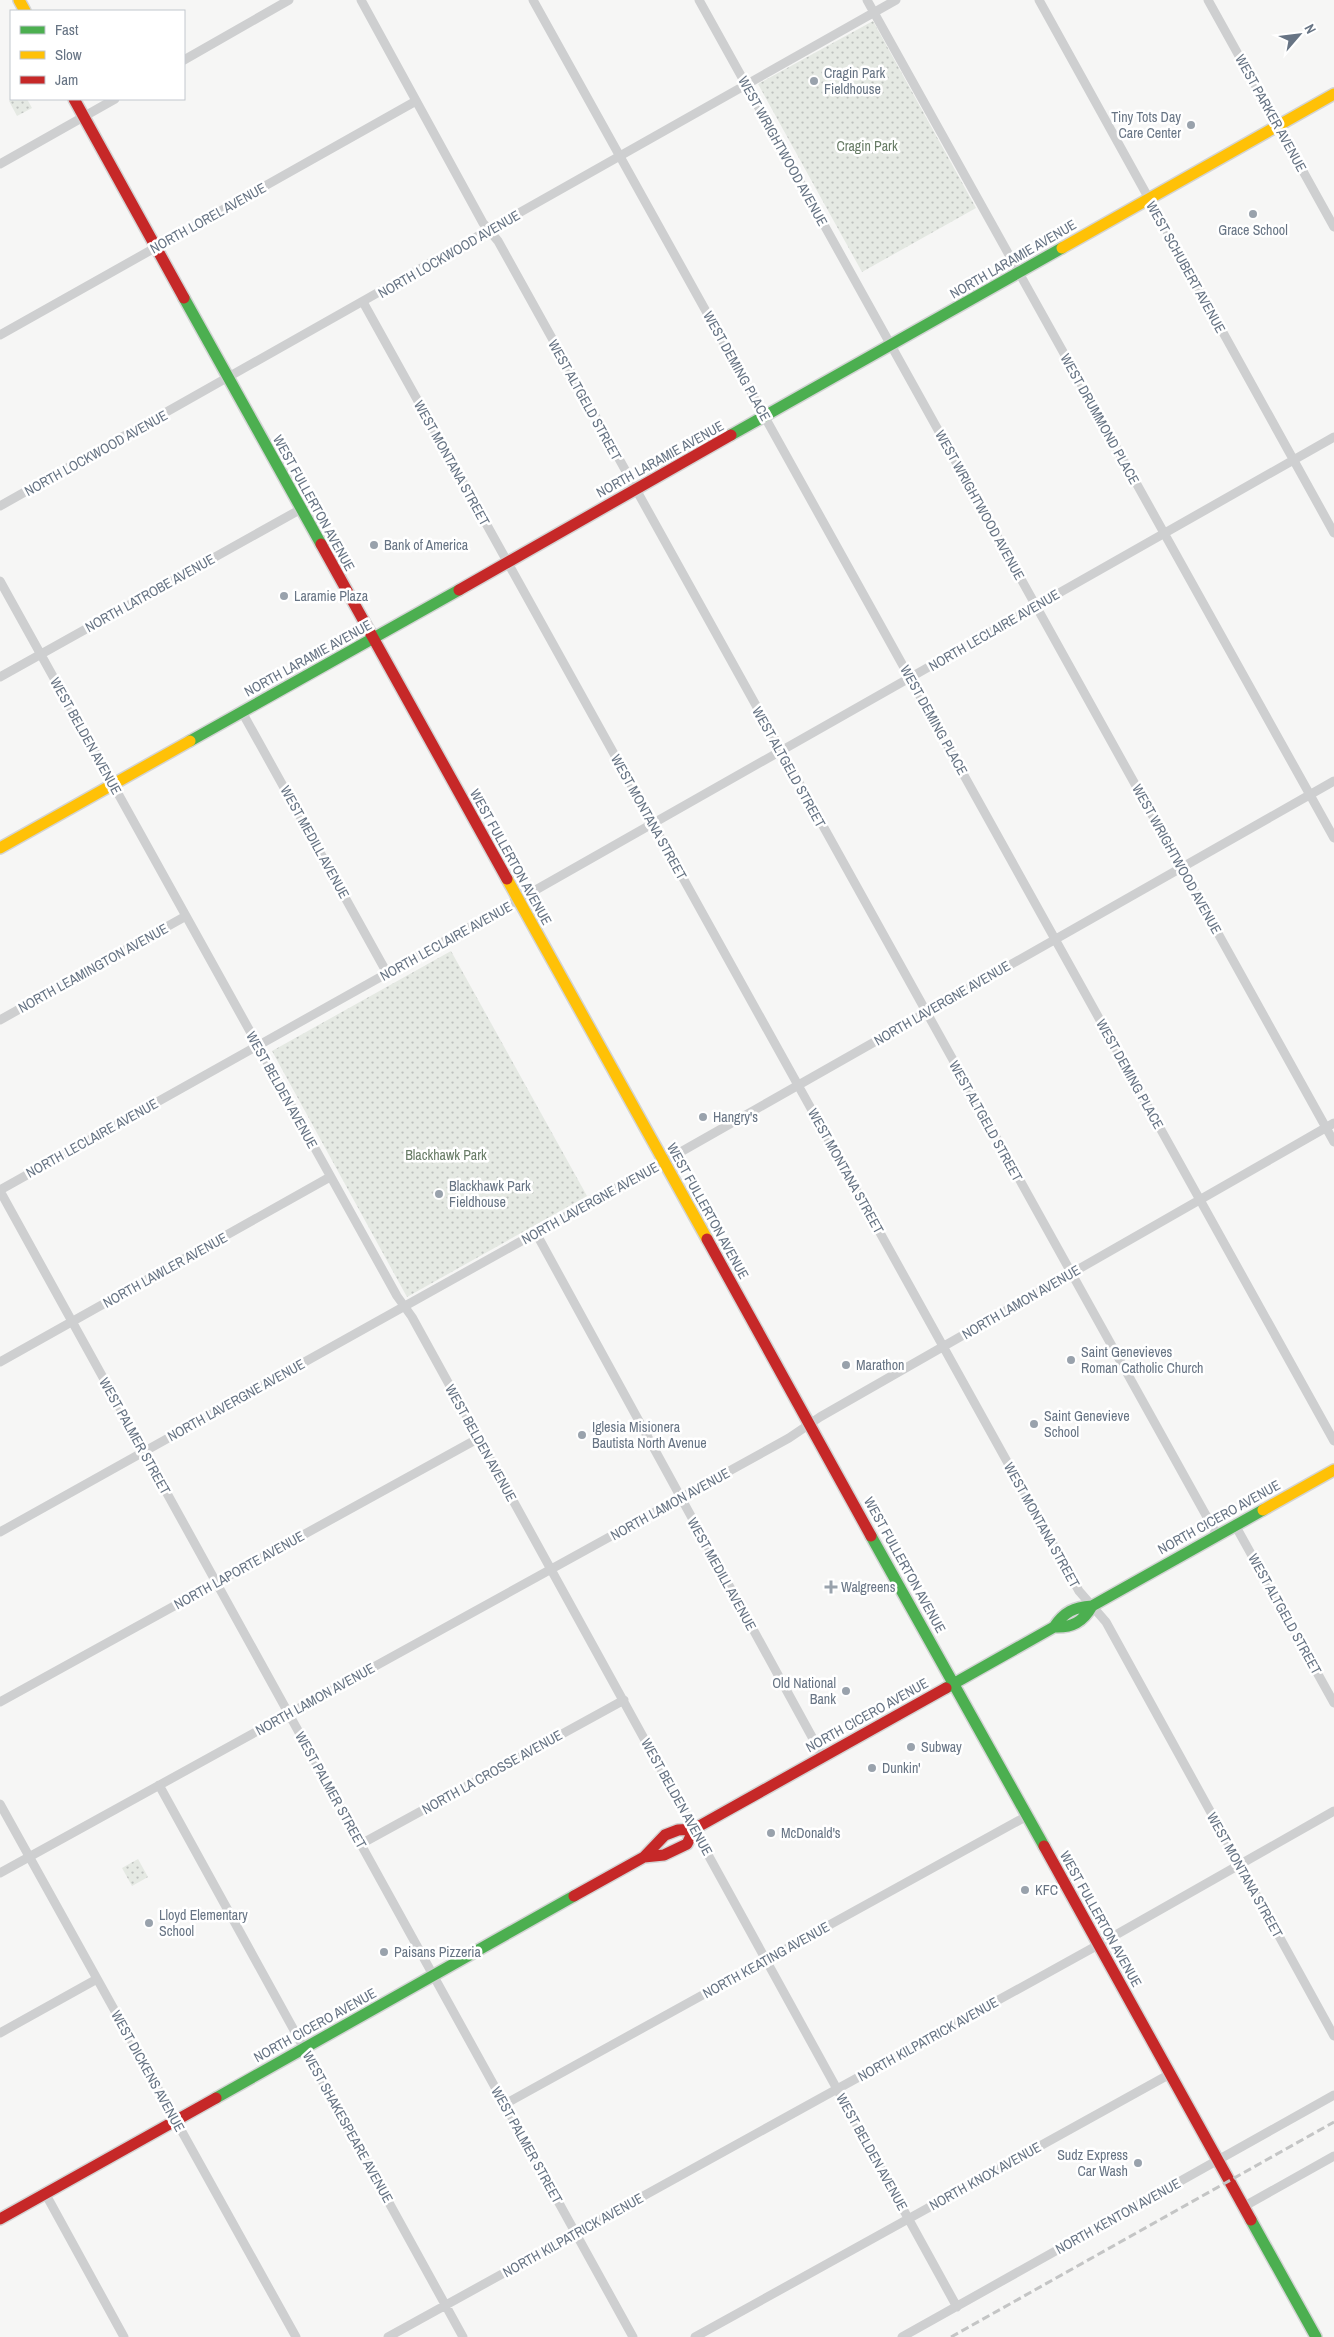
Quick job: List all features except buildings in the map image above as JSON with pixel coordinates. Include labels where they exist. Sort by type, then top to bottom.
[{"type":"main road","name":"NORTH LARAMIE AVENUE","points":[[0,848],[1334,94]]},
{"type":"main road","name":"WEST FULLERTON AVENUE","points":[[75,100],[1316,2337]]},
{"type":"main road","name":"NORTH CICERO AVENUE","points":[[644,1857],[657,1839],[680,1828],[694,1829],[1054,1627],[1068,1629],[1086,1618],[1092,1606],[1334,1470]]},
{"type":"main road","name":"NORTH CICERO AVENUE","points":[[0,2218],[644,1857],[664,1855],[687,1844],[694,1829]]},
{"type":"street","points":[[185,59],[289,0]]},
{"type":"street","name":"WEST ALTGELD STREET","points":[[361,0],[416,101],[498,241],[1217,1535]]},
{"type":"street","name":"WEST DEMING PLACE","points":[[533,0],[1334,1441]]},
{"type":"street","name":"WEST WRIGHTWOOD AVENUE","points":[[699,0],[1182,867],[1330,1125],[1334,1142]]},
{"type":"street","name":"WEST DRUMMOND PLACE","points":[[867,0],[1334,838]]},
{"type":"street","name":"NORTH LOCKWOOD AVENUE","points":[[0,506],[228,379],[896,0]]},
{"type":"street","name":"WEST SCHUBERT AVENUE","points":[[1038,0],[1334,533]]},
{"type":"street","name":"WEST PARKER AVENUE","points":[[1208,0],[1334,226]]},
{"type":"street","points":[[0,164],[113,100]]},
{"type":"street","name":"NORTH LOREL AVENUE","points":[[0,335],[416,101]]},
{"type":"street","name":"WEST MONTANA STREET","points":[[363,302],[1079,1591],[1106,1622],[1334,2036]]},
{"type":"street","name":"NORTH LECLAIRE AVENUE","points":[[0,1190],[653,824],[1334,437]]},
{"type":"street","name":"NORTH LATROBE AVENUE","points":[[0,677],[301,510]]},
{"type":"street","name":"WEST BELDEN AVENUE","points":[[0,581],[330,1177],[412,1317],[957,2307]]},
{"type":"street","name":"WEST MEDILL AVENUE","points":[[242,712],[387,974]]},
{"type":"street","name":"NORTH LAVERGNE AVENUE","points":[[0,1532],[663,1162],[1334,781]]},
{"type":"street","name":"NORTH LEAMINGTON AVENUE","points":[[0,1020],[186,916]]},
{"type":"street","name":"NORTH LAMON AVENUE","points":[[0,1873],[789,1438],[809,1424],[1330,1125]]},
{"type":"street","name":"NORTH LAWLER AVENUE","points":[[0,1362],[330,1177]]},
{"type":"street","name":"WEST PALMER STREET","points":[[0,1190],[634,2337]]},
{"type":"street","name":"WEST MEDILL AVENUE","points":[[536,1233],[823,1757]]},
{"type":"street","name":"NORTH LAPORTE AVENUE","points":[[0,1702],[479,1438]]},
{"type":"street","name":"WEST ALTGELD STREET","points":[[1235,1525],[1334,1703]]},
{"type":"street","name":"NORTH LA CROSSE AVENUE","points":[[361,1844],[624,1700]]},
{"type":"street","name":"WEST SHAKESPEARE AVENUE","points":[[159,1786],[463,2337]]},
{"type":"street","name":"WEST DICKENS AVENUE","points":[[0,1804],[296,2337]]},
{"type":"street","name":"NORTH KILPATRICK AVENUE","points":[[388,2337],[1098,1945],[1334,1811]]},
{"type":"street","name":"NORTH KEATING AVENUE","points":[[505,2104],[1027,1816]]},
{"type":"street","points":[[0,2034],[97,1979]]},
{"type":"street","name":"NORTH KNOX AVENUE","points":[[695,2337],[1170,2074]]},
{"type":"street","name":"NORTH KENTON AVENUE","points":[[902,2337],[1334,2095]]},
{"type":"street","points":[[1244,2207],[1334,2156]]},
{"type":"street","points":[[45,2193],[124,2337]]},
{"type":"green space","name":"Cragin Park","points":[[873,21],[976,208],[862,272],[758,84]]},
{"type":"green space","points":[[28,100],[32,108],[17,116],[9,101]]},
{"type":"green space","name":"Blackhawk Park","points":[[451,951],[587,1196],[407,1297],[272,1051]]},
{"type":"green space","points":[[138,1859],[148,1877],[132,1886],[122,1868]]},
{"type":"railway","points":[[951,2337],[1334,2122]]},
{"type":"traffic: fast","points":[[731,435],[1062,248]]},
{"type":"traffic: fast","points":[[184,298],[321,544]]},
{"type":"traffic: fast","points":[[190,741],[459,590]]},
{"type":"traffic: fast","points":[[946,1688],[1054,1627],[1070,1611],[1092,1606],[1263,1510]]},
{"type":"traffic: fast","points":[[871,1536],[1044,1846]]},
{"type":"traffic: fast","points":[[1054,1627],[1076,1623],[1085,1616],[1092,1606]]},
{"type":"traffic: fast","points":[[216,2098],[574,1896]]},
{"type":"traffic: fast","points":[[1251,2220],[1316,2337]]},
{"type":"traffic: slow","points":[[19,0],[24,10]]},
{"type":"traffic: slow","points":[[1062,248],[1334,94]]},
{"type":"traffic: slow","points":[[0,848],[190,741]]},
{"type":"traffic: slow","points":[[507,879],[707,1239]]},
{"type":"traffic: slow","points":[[1263,1510],[1334,1470]]},
{"type":"traffic: jam","points":[[75,100],[184,298]]},
{"type":"traffic: jam","points":[[459,590],[731,435]]},
{"type":"traffic: jam","points":[[321,544],[507,879]]},
{"type":"traffic: jam","points":[[707,1239],[871,1536]]},
{"type":"traffic: jam","points":[[644,1857],[664,1855],[687,1844],[694,1829],[946,1688]]},
{"type":"traffic: jam","points":[[574,1896],[644,1857],[665,1835],[678,1830],[694,1829]]},
{"type":"traffic: jam","points":[[1044,1846],[1251,2220]]},
{"type":"traffic: jam","points":[[0,2219],[216,2098]]},
{"type":"place","name":"Cragin Park Fieldhouse","points":[[814,81]]},
{"type":"place","name":"Tiny Tots Day Care Center","points":[[1191,125]]},
{"type":"place","name":"Grace School","points":[[1253,214]]},
{"type":"place","name":"Bank of America","points":[[374,545]]},
{"type":"place","name":"Laramie Plaza","points":[[284,596]]},
{"type":"place","name":"Hangry's","points":[[703,1117]]},
{"type":"place","name":"Blackhawk Park Fieldhouse","points":[[439,1194]]},
{"type":"place","name":"Saint Genevieves Roman Catholic Church","points":[[1071,1360]]},
{"type":"place","name":"Marathon","points":[[846,1365]]},
{"type":"place","name":"Saint Genevieve School","points":[[1034,1424]]},
{"type":"place","name":"Iglesia Misionera Bautista North Avenue","points":[[582,1435]]},
{"type":"place","name":"Walgreens","points":[[831,1587]]},
{"type":"place","name":"Old National Bank","points":[[846,1691]]},
{"type":"place","name":"Subway","points":[[911,1747]]},
{"type":"place","name":"Dunkin'","points":[[872,1768]]},
{"type":"place","name":"McDonald's","points":[[771,1833]]},
{"type":"place","name":"KFC","points":[[1025,1890]]},
{"type":"place","name":"Lloyd Elementary School","points":[[149,1923]]},
{"type":"place","name":"Paisans Pizzeria","points":[[384,1952]]},
{"type":"place","name":"Sudz Express Car Wash","points":[[1138,2163]]}]
